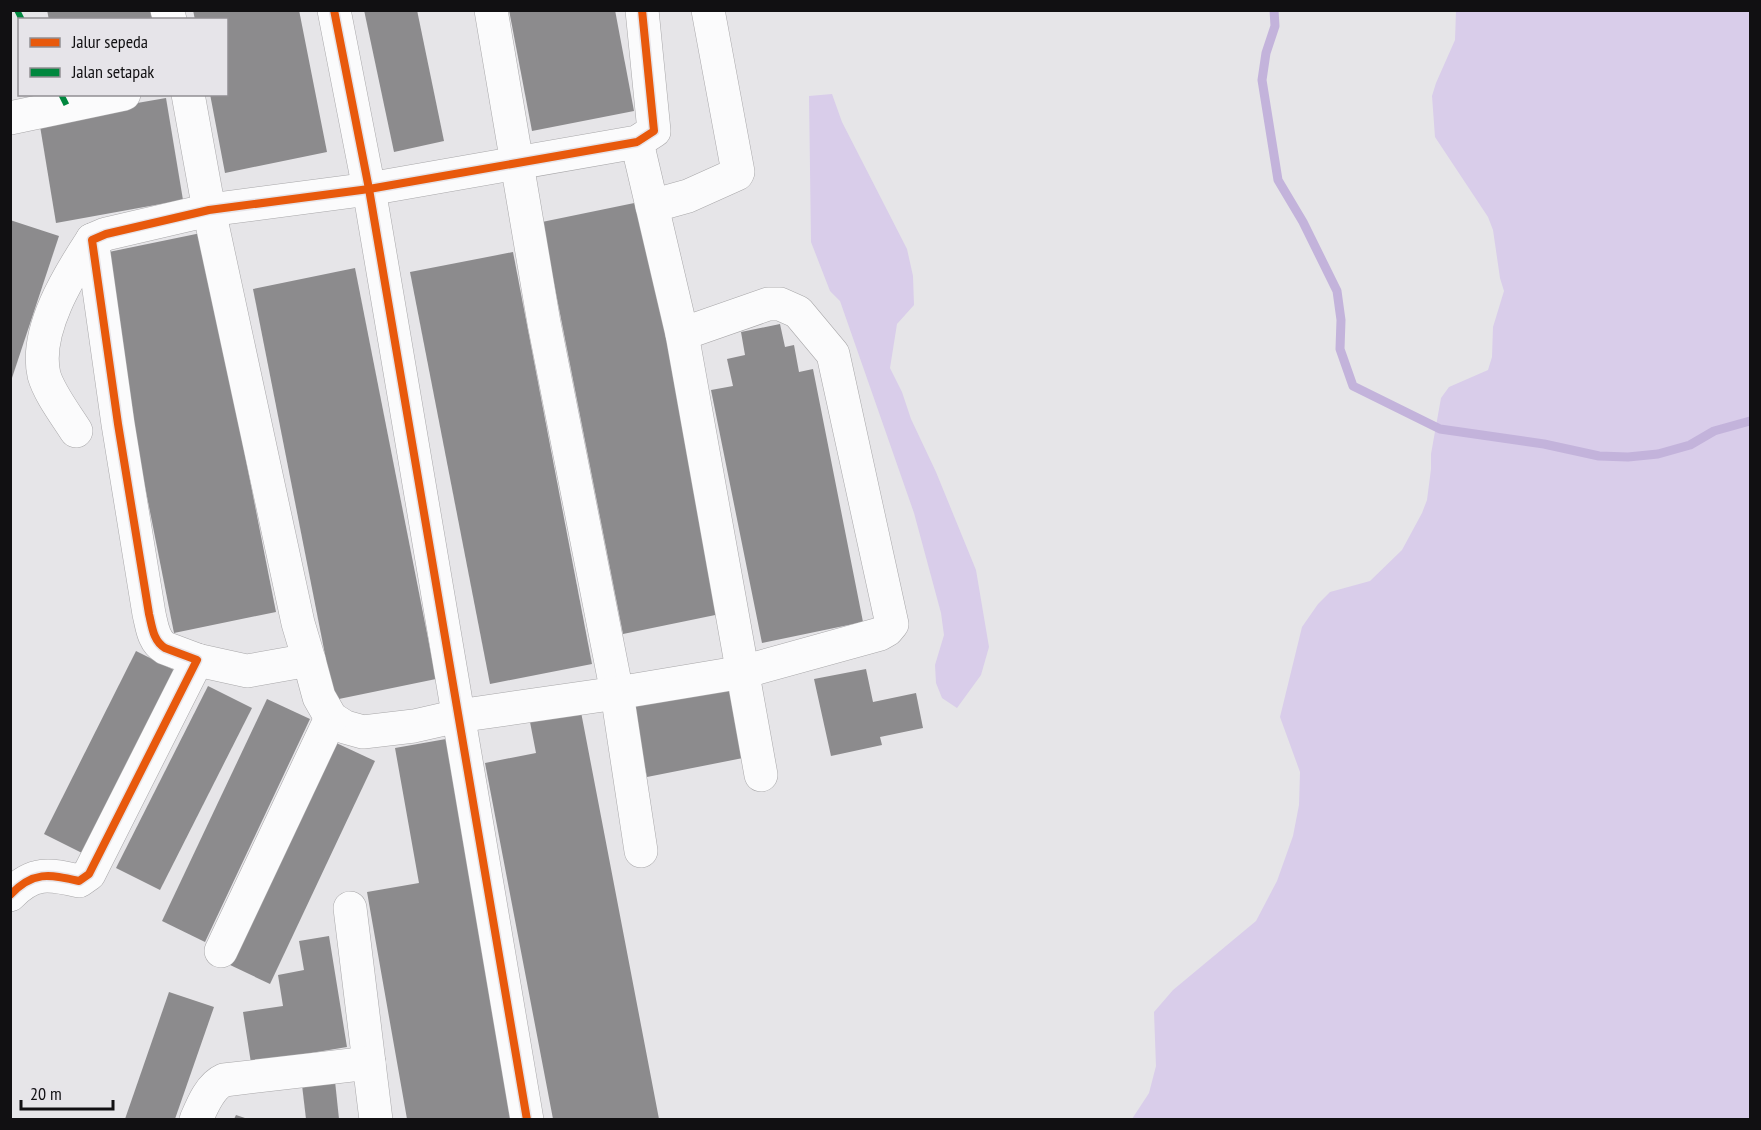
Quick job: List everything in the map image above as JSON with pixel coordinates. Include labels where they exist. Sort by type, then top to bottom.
[{"type":"street","points":[[334,10],[369,189],[527,1119]]},
{"type":"street","points":[[491,10],[544,323],[616,693],[641,851]]},
{"type":"street","points":[[76,431],[44,376],[42,355],[47,329],[60,292],[92,240],[106,234],[209,210],[369,189],[637,142],[654,131],[642,10]]},
{"type":"street","points":[[652,206],[688,195],[738,172],[708,10]]},
{"type":"street","points":[[10,118],[114,96]]},
{"type":"street","points":[[188,96],[209,210],[295,606],[319,697],[331,718],[345,727],[363,732],[414,726],[458,716],[743,672],[880,634],[887,630],[892,624],[833,354],[798,312],[780,304],[768,304],[682,334]]},
{"type":"street","points":[[637,142],[682,334],[761,775]]},
{"type":"street","points":[[92,240],[118,424],[154,636],[160,645],[198,660],[248,670],[309,660]]},
{"type":"street","points":[[10,895],[18,887],[35,877],[52,874],[79,881],[89,874],[198,660]]},
{"type":"street","points":[[222,951],[331,718]]},
{"type":"street","points":[[350,908],[376,1119]]},
{"type":"street","points":[[196,1119],[213,1088],[218,1082],[224,1080],[369,1063]]},
{"type":"shaded area","points":[[1456,11],[1750,11],[1750,1119],[1132,1119],[1149,1093],[1156,1066],[1154,1012],[1173,990],[1256,921],[1277,881],[1293,836],[1299,805],[1300,772],[1280,717],[1302,627],[1318,604],[1330,592],[1370,581],[1402,550],[1427,500],[1431,454],[1441,398],[1449,387],[1488,370],[1492,357],[1493,327],[1504,291],[1493,230],[1488,217],[1435,137],[1432,96],[1455,40]]},
{"type":"shaded area","points":[[832,94],[842,122],[907,249],[913,276],[914,305],[897,324],[890,368],[976,570],[989,647],[981,675],[957,708],[942,698],[936,683],[935,665],[944,635],[941,613],[914,513],[840,301],[830,291],[811,242],[809,96]]},
{"type":"building","points":[[47,10],[153,10],[155,18],[49,18]]},
{"type":"building","points":[[193,10],[299,10],[327,152],[225,173],[210,96],[228,96],[228,18],[195,18]]},
{"type":"building","points":[[364,10],[417,10],[444,141],[394,152]]},
{"type":"building","points":[[509,10],[615,10],[634,111],[532,131]]},
{"type":"building","points":[[166,98],[183,200],[56,223],[39,120]]},
{"type":"building","points":[[644,201],[725,613],[623,634],[542,222]]},
{"type":"building","points":[[10,220],[59,236],[11,381],[10,381]]},
{"type":"building","points":[[201,233],[276,612],[174,633],[99,254]]},
{"type":"building","points":[[513,252],[592,664],[490,684],[410,272]]},
{"type":"building","points":[[355,268],[436,679],[334,700],[253,289]]},
{"type":"building","points":[[780,324],[785,347],[794,345],[799,372],[813,369],[863,622],[762,643],[711,390],[733,386],[727,359],[745,355],[741,332]]},
{"type":"building","points":[[136,651],[180,673],[88,856],[44,834]]},
{"type":"building","points":[[866,669],[873,702],[916,693],[923,728],[880,737],[882,745],[831,756],[814,679]]},
{"type":"building","points":[[208,686],[252,708],[160,890],[116,868]]},
{"type":"building","points":[[734,686],[748,757],[647,777],[632,707]]},
{"type":"building","points":[[267,699],[310,719],[205,942],[162,921]]},
{"type":"building","points":[[581,712],[659,1119],[553,1119],[485,763],[536,753],[530,722]]},
{"type":"building","points":[[446,739],[512,1119],[407,1119],[367,892],[419,883],[395,748]]},
{"type":"building","points":[[332,741],[375,761],[270,984],[228,964]]},
{"type":"building","points":[[329,936],[347,1047],[251,1063],[243,1012],[283,1006],[278,975],[304,970],[299,941]]},
{"type":"building","points":[[169,992],[214,1007],[175,1119],[125,1119]]},
{"type":"building","points":[[335,1081],[339,1119],[306,1119],[302,1085]]},
{"type":"building","points":[[236,1115],[248,1119],[234,1119]]},
{"type":"waterway","points":[[1274,10],[1275,26],[1266,53],[1262,80],[1278,180],[1303,222],[1337,291],[1341,320],[1340,349],[1353,386],[1440,429],[1544,444],[1599,456],[1628,457],[1658,454],[1690,445],[1714,431],[1750,421]]},
{"type":"marked path","points":[[17,10],[21,18]]},
{"type":"marked path","points":[[62,96],[67,106]]},
{"type":"cycle path","points":[[334,10],[369,189],[527,1120]]},
{"type":"cycle path","points":[[10,895],[18,887],[34,878],[50,876],[79,881],[89,874],[197,660],[165,648],[155,637],[152,628],[118,424],[92,240],[106,234],[209,210],[369,189],[637,142],[654,131],[642,10]]}]
